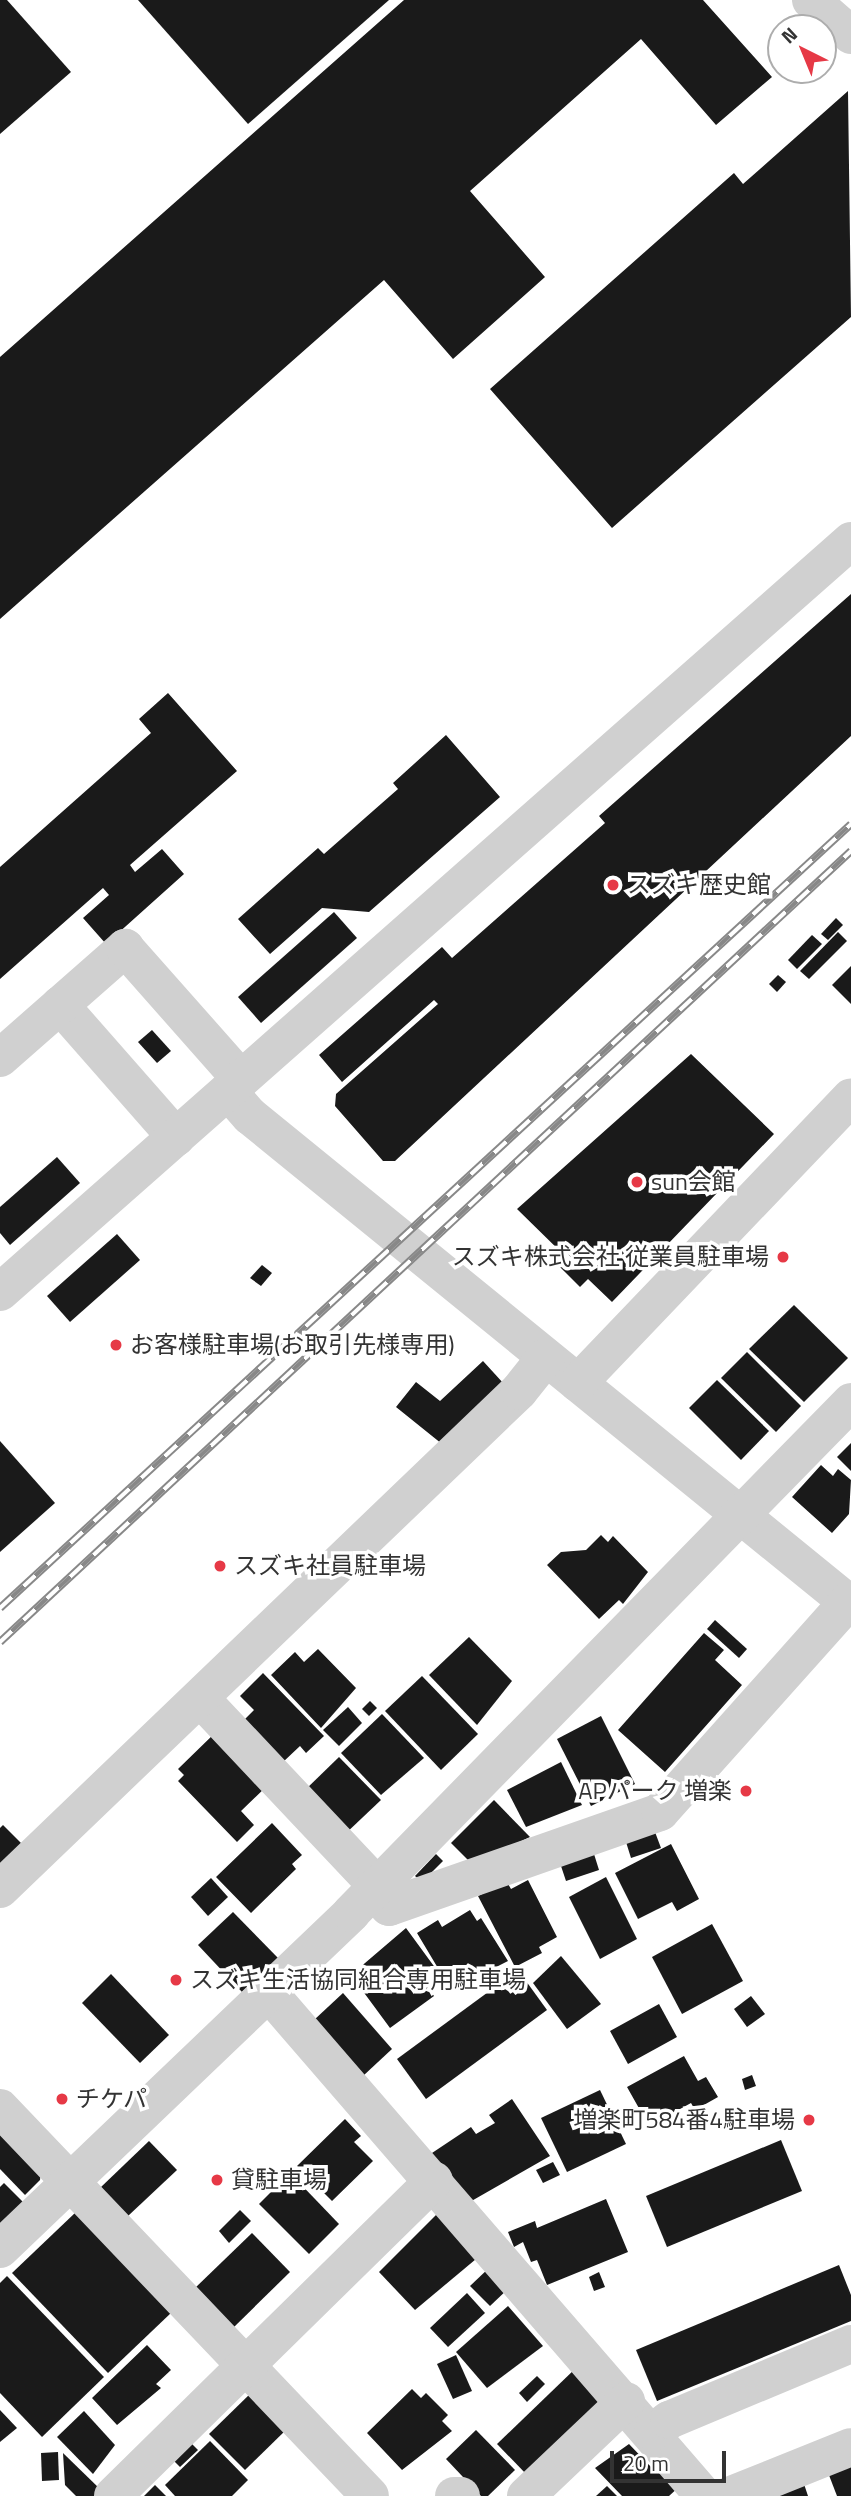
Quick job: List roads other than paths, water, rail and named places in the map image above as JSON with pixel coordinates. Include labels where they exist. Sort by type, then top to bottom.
[{"type":"street","points":[[811,0],[851,35]]},
{"type":"street","points":[[0,1292],[851,541]]},
{"type":"street","points":[[1,1056],[125,948],[235,1085],[250,1116],[849,1604],[660,1812],[389,1907],[375,1888],[200,1698]]},
{"type":"street","points":[[60,1006],[176,1137]]},
{"type":"street","points":[[578,1383],[851,1097]]},
{"type":"street","points":[[0,1889],[519,1391],[546,1357]]},
{"type":"street","points":[[0,2249],[375,1888],[851,1402]]},
{"type":"street","points":[[268,1992],[653,2432],[704,2496]]},
{"type":"street","points":[[0,2108],[370,2496]]},
{"type":"street","points":[[113,2496],[434,2181]]},
{"type":"street","points":[[653,2432],[670,2420],[851,2344]]},
{"type":"street","points":[[526,2496],[626,2401]]},
{"type":"street","points":[[729,2496],[851,2447]]},
{"type":"street","points":[[454,2496],[461,2496]]},
{"type":"railway","points":[[0,1608],[851,824]]},
{"type":"railway","points":[[0,1642],[851,851]]},
{"type":"place","name":"スズキ歴史館","points":[[613,885]]},
{"type":"place","name":"sun会館","points":[[637,1182]]},
{"type":"place","name":"スズキ株式会社 従業員駐車場","points":[[783,1257]]},
{"type":"place","name":"お客様駐車場(お取引先様専用)","points":[[116,1345]]},
{"type":"place","name":"スズキ社員駐車場","points":[[220,1566]]},
{"type":"place","name":"APパーク 増楽","points":[[746,1791]]},
{"type":"place","name":"スズキ生活協同組合専用駐車場","points":[[176,1980]]},
{"type":"place","name":"チケパ","points":[[62,2099]]},
{"type":"place","name":"増楽町584番4駐車場","points":[[809,2120]]},
{"type":"place","name":"貸駐車場","points":[[217,2180]]}]
